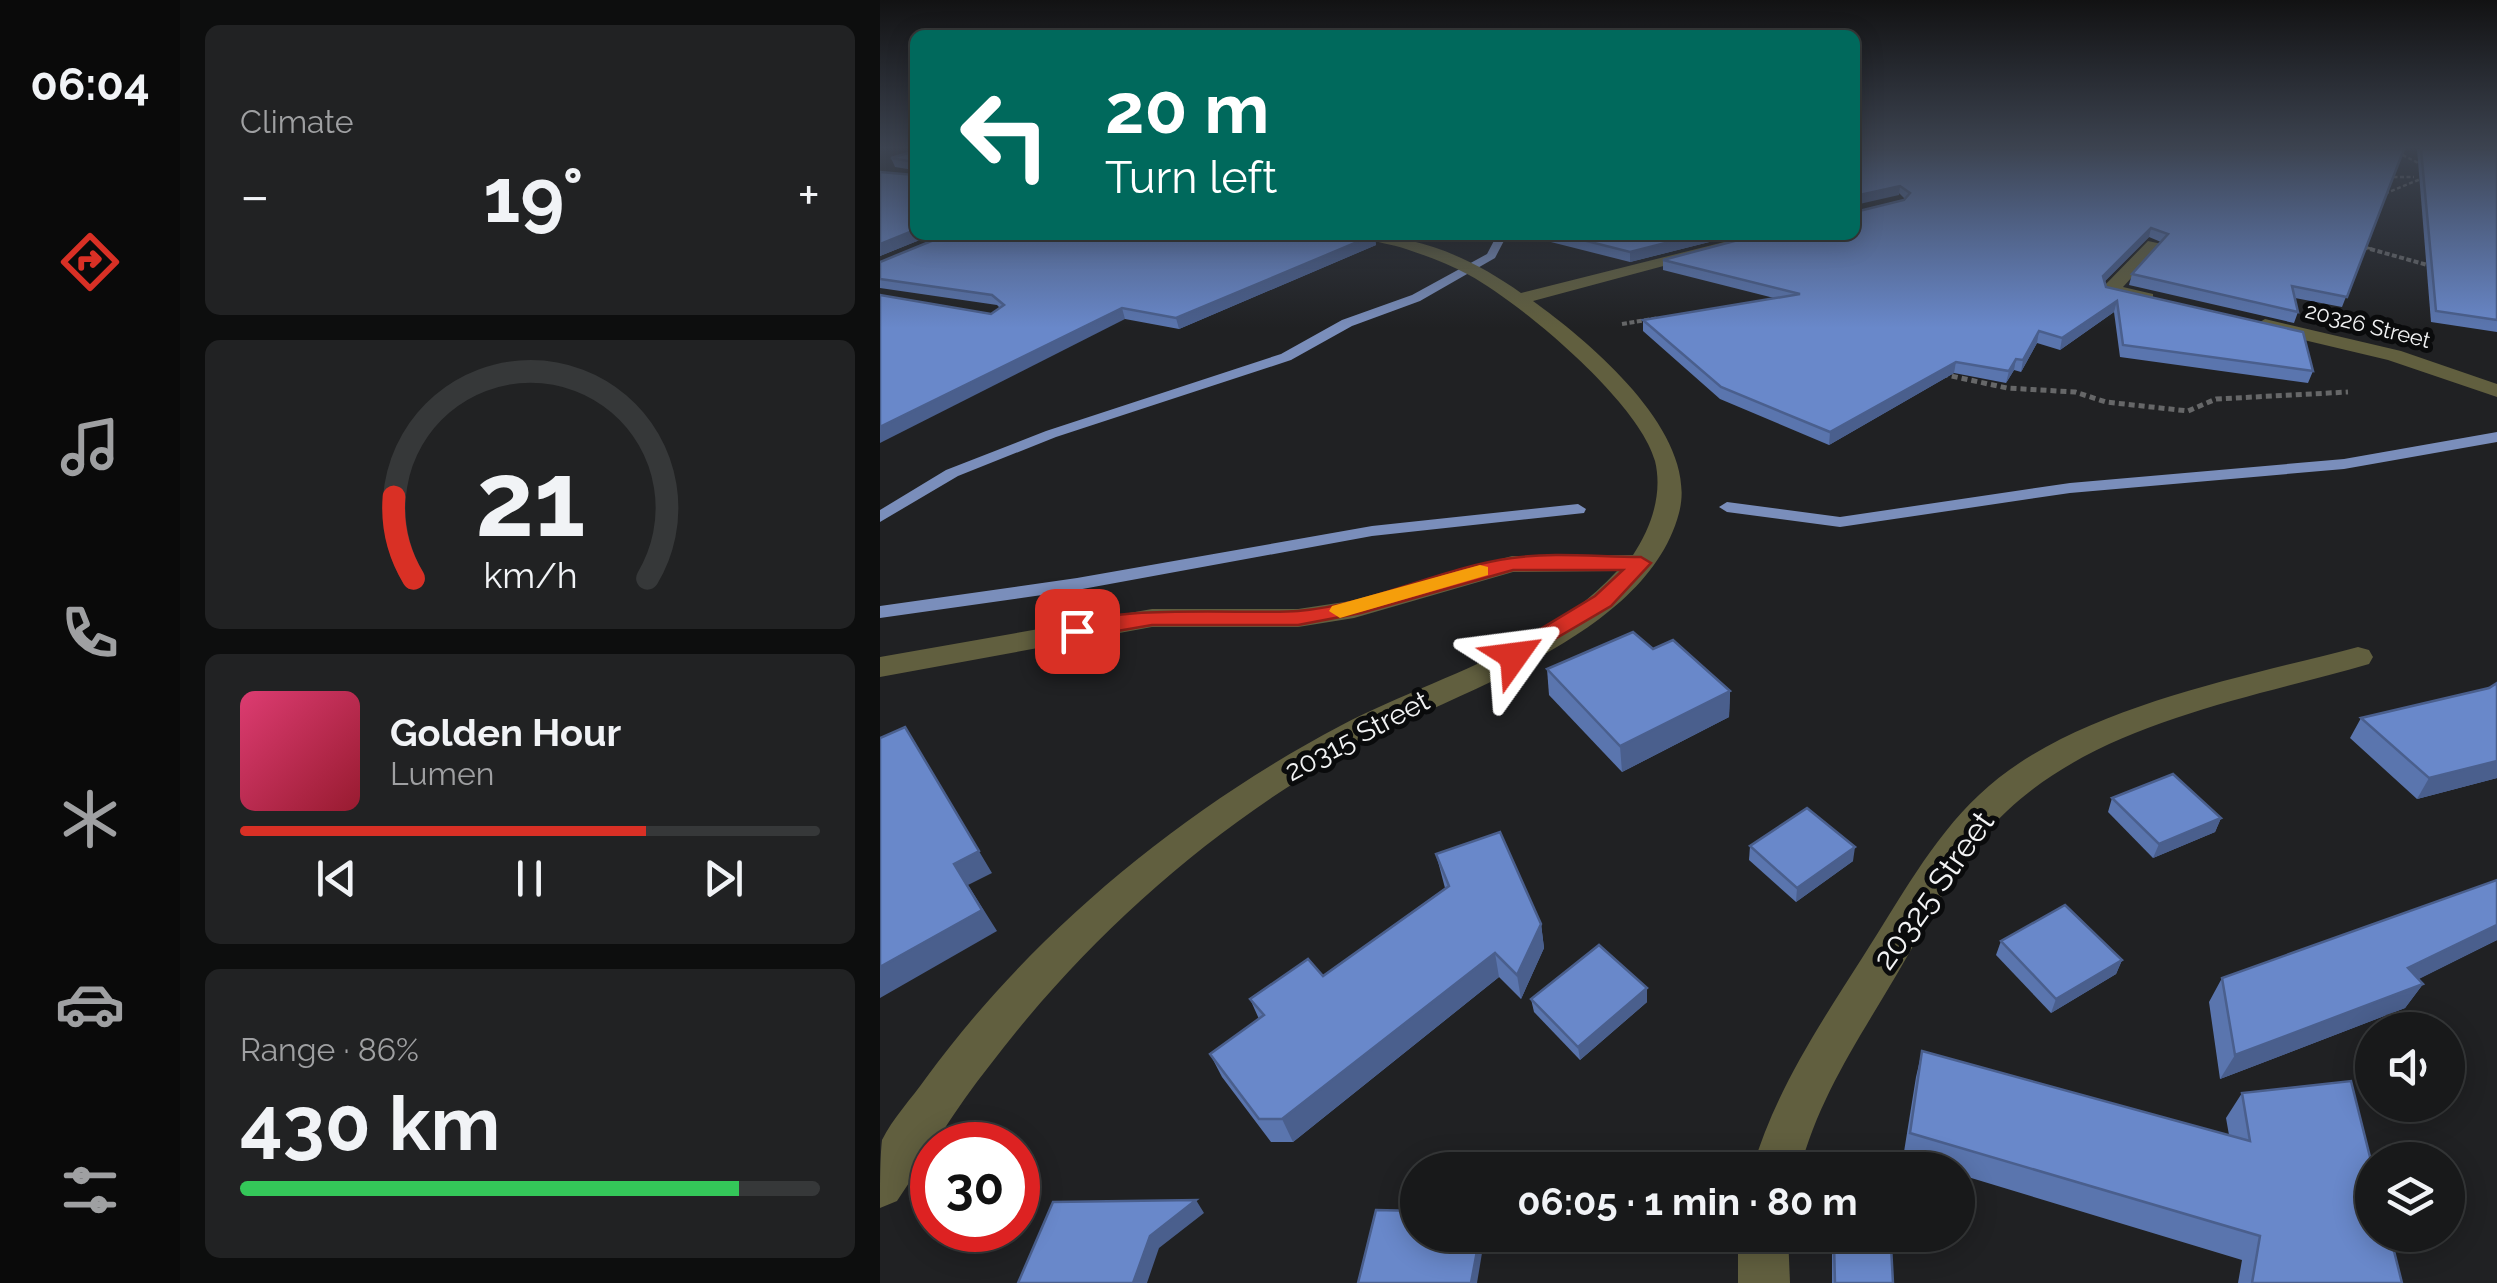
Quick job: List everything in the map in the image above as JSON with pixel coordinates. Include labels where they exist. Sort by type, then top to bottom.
[{"type":"street","name":"20315 Street","points":[[880,1184],[990,1032],[1101,920],[1200,830],[1362,728],[1514,656],[1603,601],[1641,563],[1670,504],[1668,462],[1637,412],[1569,338],[1522,298],[1447,257],[1388,240]]},
{"type":"street","points":[[1522,298],[1751,240]]},
{"type":"street","points":[[2154,244],[2110,290],[2167,303]]},
{"type":"street","name":"20326 Street","points":[[2243,320],[2394,355],[2497,391]]},
{"type":"street","points":[[880,667],[1152,618],[1298,618],[1354,608],[1512,564],[1641,563]]},
{"type":"street","name":"20325 Street","points":[[1783,1152],[1824,1054],[1946,864],[1992,804],[2026,776],[2072,750],[2143,722],[2358,657]]},
{"type":"street","points":[[1763,1252],[1764,1283]]},
{"type":"path","points":[[2349,244],[2434,268]]},
{"type":"path","points":[[1569,338],[1650,318],[1667,319]]},
{"type":"path","points":[[1932,372],[2007,388],[2075,392],[2106,402],[2188,411],[2216,399],[2362,390]]},
{"type":"building","points":[[880,209],[910,209],[910,232],[880,244]]},
{"type":"building","points":[[2381,209],[2347,297],[2292,286],[2298,312],[2132,274],[2168,234],[2151,228],[2103,276],[2106,287],[2303,332],[2313,371],[2123,345],[2117,301],[2062,338],[2039,331],[2023,360],[2016,359],[2009,371],[1956,362],[1830,432],[1721,387],[1643,320],[1800,294],[1663,260],[1738,240],[1860,240],[1860,211]]},
{"type":"building","points":[[2427,209],[2497,209],[2497,320],[2436,311]]},
{"type":"building","points":[[934,240],[1362,240],[1176,318],[1122,308],[880,427],[880,295],[991,314],[1004,305],[992,295],[880,279],[880,262]]},
{"type":"building","points":[[1583,240],[1677,240],[1630,252]]},
{"type":"building","points":[[1633,632],[1653,649],[1673,640],[1730,691],[1620,746],[1547,669]]},
{"type":"building","points":[[2497,683],[2497,761],[2429,778],[2361,718],[2489,688]]},
{"type":"building","points":[[905,727],[979,851],[954,864],[982,910],[880,967],[880,738]]},
{"type":"building","points":[[2173,774],[2221,818],[2159,844],[2112,798]]},
{"type":"building","points":[[1807,808],[1855,847],[1797,888],[1750,846]]},
{"type":"building","points":[[1500,832],[1541,924],[1517,975],[1495,953],[1282,1119],[1259,1119],[1210,1054],[1264,1015],[1250,999],[1308,959],[1323,976],[1449,886],[1436,854]]},
{"type":"building","points":[[2497,880],[2497,925],[2408,968],[2423,984],[2235,1055],[2222,978]]},
{"type":"building","points":[[2065,905],[2122,960],[2056,999],[2001,941]]},
{"type":"building","points":[[1599,945],[1647,988],[1578,1047],[1531,999]]},
{"type":"building","points":[[1922,1051],[2250,1141],[2242,1093],[2351,1081],[2355,1122],[2361,1122],[2366,1142],[2355,1142],[2355,1252],[2394,1252],[2402,1283],[2252,1283],[2260,1236],[1910,1133]]},
{"type":"building","points":[[1196,1200],[1150,1236],[1133,1283],[1018,1283],[1031,1252],[1040,1252],[1040,1232],[1053,1202]]},
{"type":"building","points":[[1376,1210],[1400,1211],[1400,1252],[1477,1252],[1471,1283],[1358,1283]]},
{"type":"building","points":[[1834,1252],[1891,1252],[1893,1283],[1835,1283]]},
{"type":"waterway","points":[[880,517],[952,473],[1051,434],[1286,357],[1347,323],[1416,298],[1491,256],[1499,240]]},
{"type":"waterway","points":[[1727,507],[1840,522],[2070,488],[2344,464],[2497,437]]},
{"type":"waterway","points":[[880,612],[1077,584],[1372,531],[1578,509]]},
{"type":"slow traffic","points":[[1340,611],[1480,571]]},
{"type":"route","points":[[1077,631],[1152,618],[1298,618],[1354,608],[1512,564],[1564,560],[1641,563],[1603,601],[1514,656]]}]
